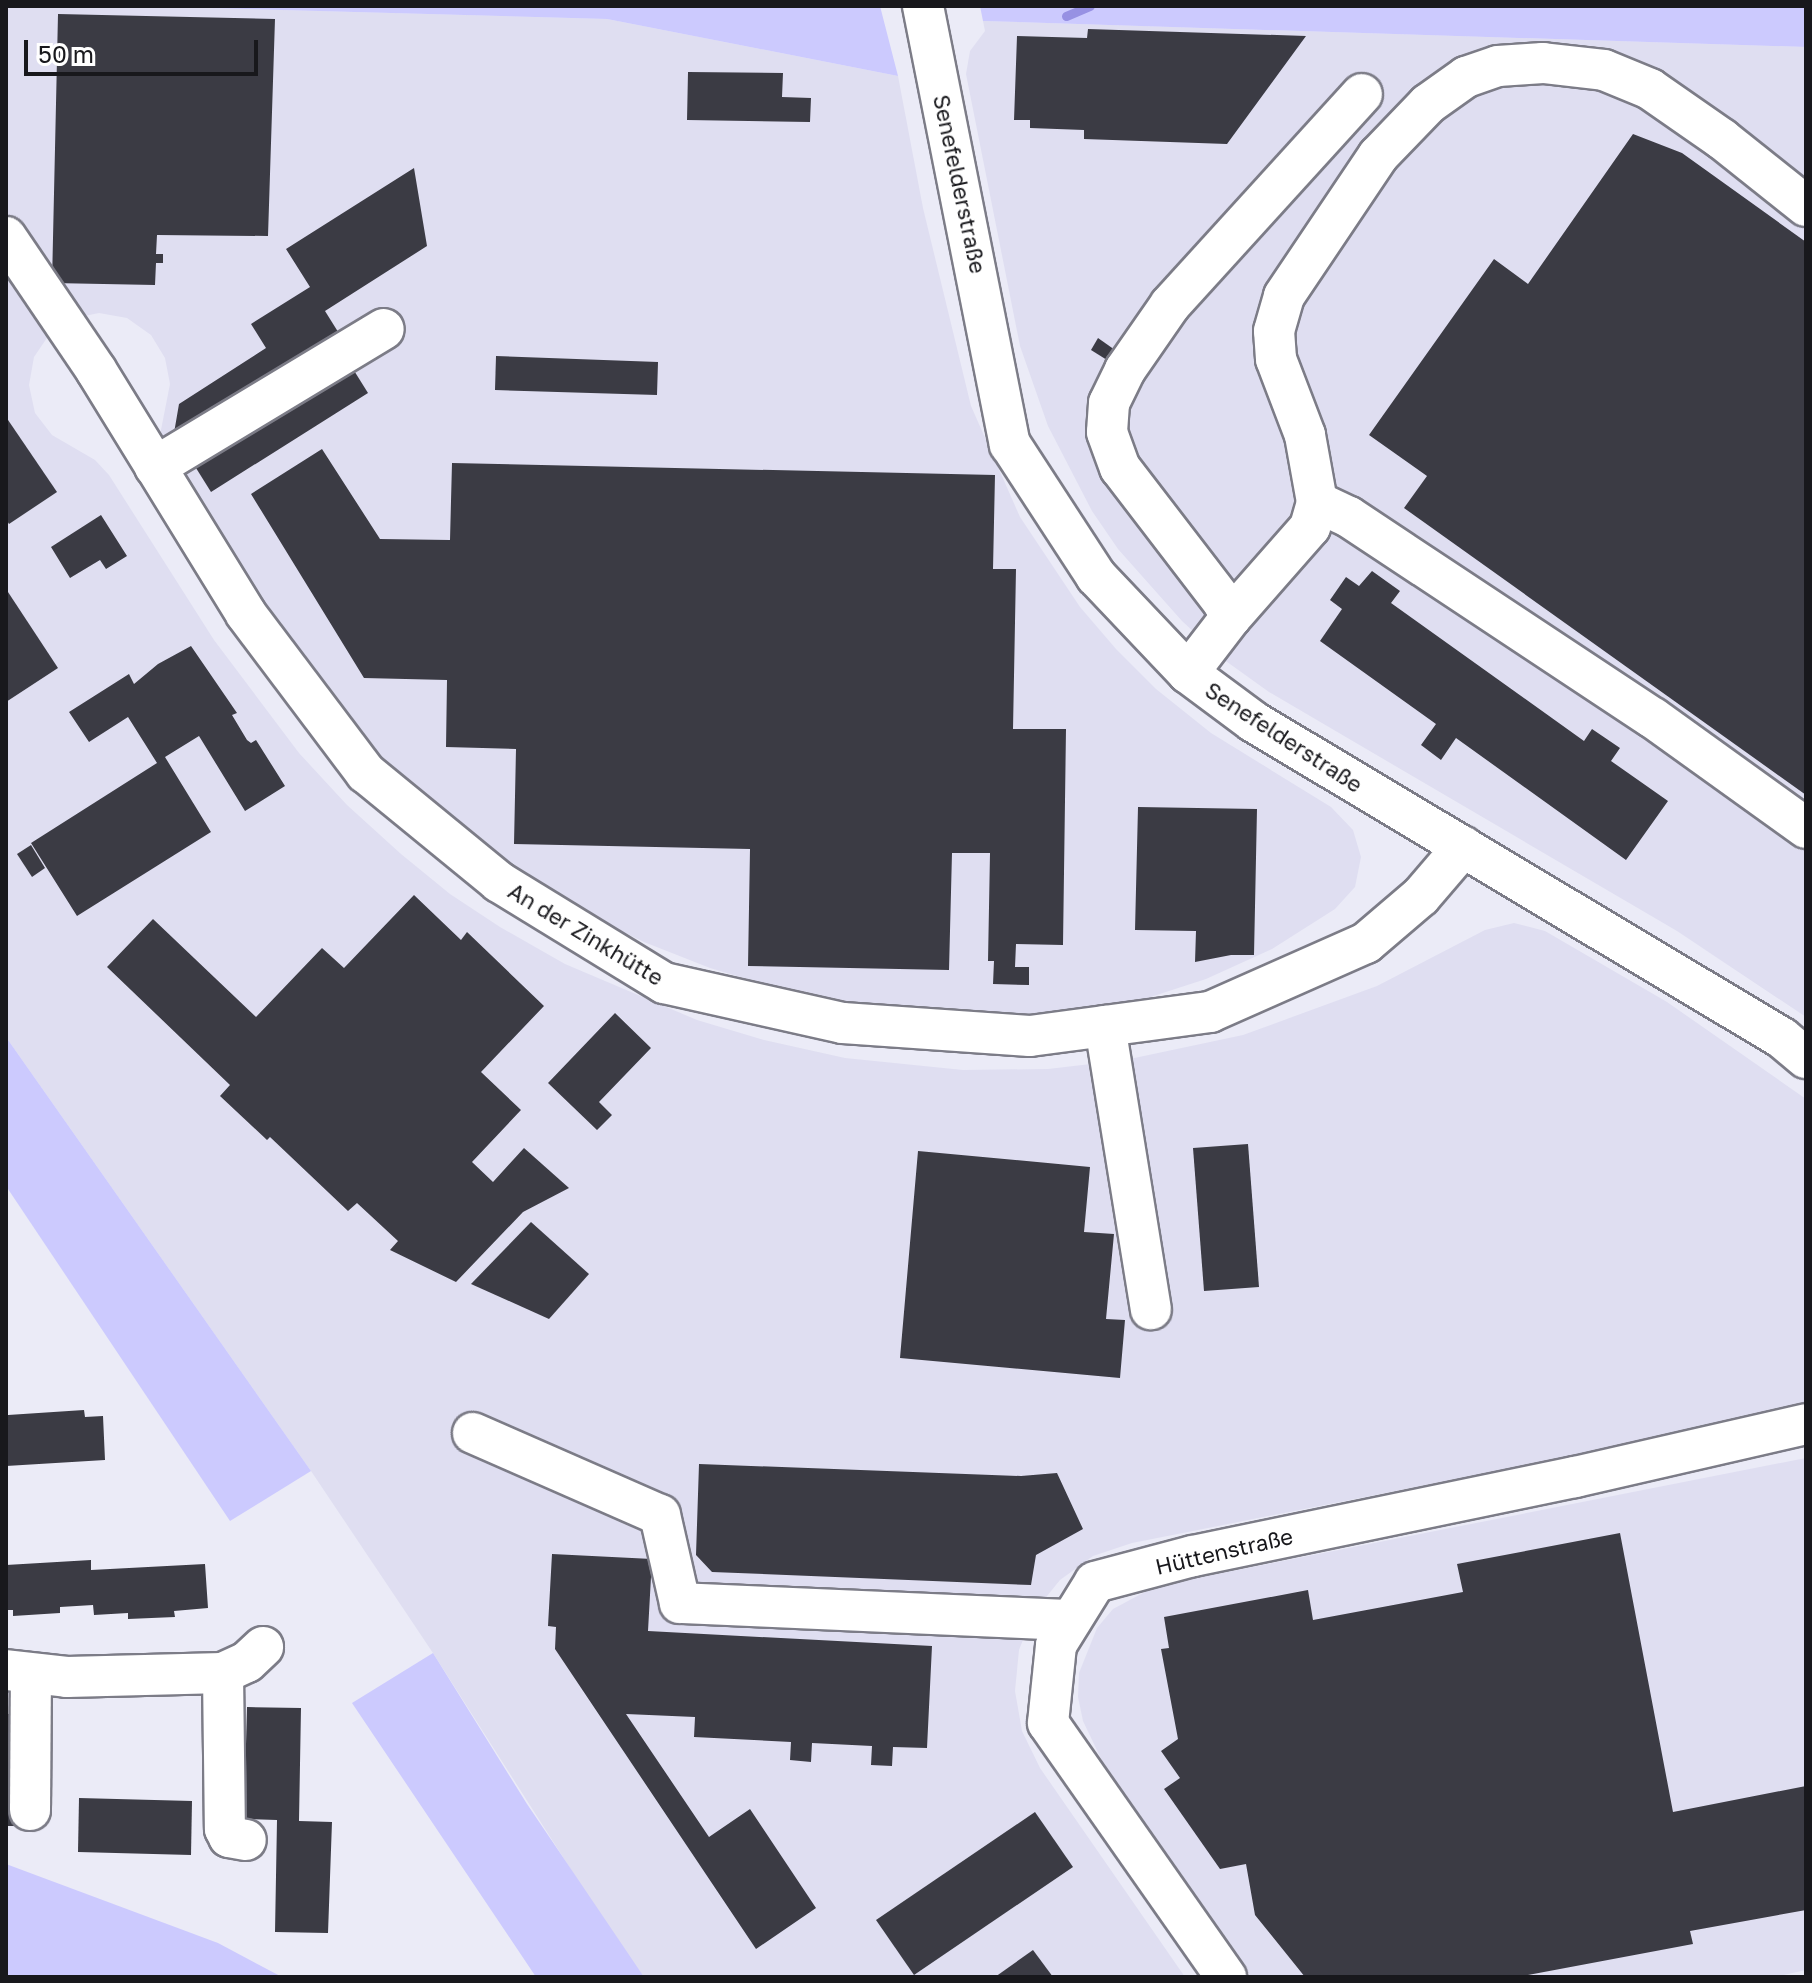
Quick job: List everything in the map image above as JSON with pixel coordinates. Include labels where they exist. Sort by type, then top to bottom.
[{"type":"street","name":"Senefelderstraße","points":[[923,6],[1010,444],[1096,576],[1188,673],[1254,722],[1782,1038],[1806,1058]]},
{"type":"street","points":[[1188,673],[1231,617],[1310,527],[1317,502],[1305,435],[1276,359],[1274,331],[1284,296],[1378,156],[1428,104],[1466,77],[1498,66],[1543,63],[1604,70],[1650,89],[1722,139],[1806,206]]},
{"type":"street","points":[[1231,617],[1200,570],[1126,480],[1110,445],[1109,403],[1125,370],[1170,305],[1362,94]]},
{"type":"street","name":"An der Zinkhütte","points":[[6,237],[96,370],[246,614],[366,773],[499,882],[664,983],[843,1023],[1030,1036],[1210,1012],[1366,943],[1421,896],[1463,847]]},
{"type":"street","points":[[155,467],[384,329]]},
{"type":"street","points":[[1317,502],[1349,517],[1653,718],[1806,828]]},
{"type":"street","points":[[1105,1026],[1151,1309]]},
{"type":"street","name":"Hüttenstraße","points":[[1220,1975],[1048,1723],[1056,1645],[1095,1582],[1193,1556],[1575,1477],[1806,1424]]},
{"type":"street","points":[[473,1433],[660,1515],[680,1603],[1071,1620]]},
{"type":"street","points":[[30,1810],[19,1673],[223,1673],[237,1669],[263,1647]]},
{"type":"street","points":[[223,1673],[225,1829],[229,1837],[246,1840]]},
{"type":"shaded area","points":[[6,6],[134,6],[607,19],[898,76],[923,208],[971,406],[1020,517],[1080,607],[1156,689],[1211,733],[1331,807],[1353,830],[1361,857],[1355,887],[1335,909],[1272,949],[1206,979],[1135,1002],[1029,1017],[917,1012],[847,1003],[778,988],[710,968],[644,942],[580,911],[516,873],[394,775],[300,668],[159,440],[170,384],[165,358],[151,335],[127,318],[99,313],[70,319],[51,332],[34,357],[29,385],[35,413],[52,435],[95,460],[109,475],[214,640],[299,753],[347,805],[401,854],[450,894],[500,927],[565,964],[697,1020],[764,1040],[845,1058],[963,1070],[1048,1069],[1125,1060],[1243,1035],[1377,986],[1485,930],[1514,923],[1545,931],[1667,1002],[1806,1099],[1806,1410],[1132,1543],[1093,1556],[1060,1580],[1034,1612],[1019,1650],[1015,1691],[1022,1731],[1040,1768],[1185,1977],[644,1977],[610,1931],[433,1653],[311,1471],[6,1037]]},
{"type":"shaded area","points":[[134,6],[880,6],[898,76],[607,19]]},
{"type":"shaded area","points":[[980,6],[1806,6],[1806,47],[983,21]]},
{"type":"shaded area","points":[[983,21],[1806,47],[1806,1017],[1677,931],[1269,692],[1223,659],[1182,621],[1118,549],[1092,511],[1048,426],[1020,346],[966,74],[970,51],[985,31]]},
{"type":"shaded area","points":[[6,1037],[311,1471],[230,1521],[6,1186]]},
{"type":"shaded area","points":[[1806,1458],[1806,1970],[1775,1977],[1251,1977],[1104,1765],[1083,1721],[1078,1697],[1079,1673],[1097,1628],[1113,1609],[1156,1586]]},
{"type":"shaded area","points":[[433,1653],[527,1804],[644,1977],[536,1977],[352,1703]]},
{"type":"shaded area","points":[[6,1864],[218,1943],[282,1977],[6,1977]]},
{"type":"building","points":[[58,14],[275,19],[268,236],[157,235],[156,254],[163,254],[163,263],[156,263],[155,285],[52,283]]},
{"type":"building","points":[[1088,29],[1306,36],[1227,144],[1084,139],[1084,130],[1030,128],[1030,120],[1014,120],[1017,36],[1087,38]]},
{"type":"building","points":[[688,72],[783,73],[782,97],[811,98],[810,122],[687,120]]},
{"type":"building","points":[[1633,134],[1682,153],[1806,242],[1806,795],[1404,508],[1427,476],[1369,435],[1494,259],[1528,284]]},
{"type":"building","points":[[414,168],[427,246],[325,311],[340,335],[174,433],[179,404],[266,348],[251,324],[310,287],[286,249]]},
{"type":"building","points":[[1098,338],[1115,350],[1107,360],[1091,350]]},
{"type":"building","points":[[496,356],[658,362],[657,395],[495,390]]},
{"type":"building","points":[[353,369],[368,393],[211,492],[191,460],[229,436],[234,444]]},
{"type":"building","points":[[6,417],[57,492],[9,524],[6,519]]},
{"type":"building","points":[[322,449],[380,539],[450,540],[452,463],[995,475],[993,569],[1016,569],[1013,729],[1066,729],[1063,945],[1016,944],[1015,967],[1029,967],[1029,985],[993,984],[994,961],[988,961],[990,853],[952,853],[949,970],[748,966],[750,849],[514,844],[516,749],[446,747],[447,680],[364,678],[251,494]]},
{"type":"building","points":[[101,515],[127,556],[106,569],[100,560],[70,578],[51,547]]},
{"type":"building","points":[[1372,571],[1400,591],[1391,603],[1584,741],[1592,729],[1620,748],[1611,761],[1668,801],[1626,860],[1456,738],[1441,760],[1421,745],[1436,724],[1320,641],[1342,609],[1330,600],[1346,577],[1359,586]]},
{"type":"building","points":[[6,589],[58,668],[6,702]]},
{"type":"building","points":[[191,646],[237,713],[232,715],[247,740],[251,743],[256,740],[285,786],[245,811],[199,736],[165,757],[211,832],[77,916],[31,843],[157,763],[128,717],[89,742],[69,712],[129,674],[134,684],[158,664]]},
{"type":"building","points":[[1138,807],[1257,809],[1254,955],[1231,955],[1195,962],[1196,931],[1135,930]]},
{"type":"building","points":[[31,845],[45,868],[32,877],[17,854]]},
{"type":"building","points":[[414,895],[461,940],[467,932],[544,1006],[481,1072],[521,1110],[472,1162],[493,1182],[524,1148],[569,1188],[523,1212],[456,1282],[390,1250],[398,1241],[357,1203],[348,1211],[270,1137],[267,1140],[220,1096],[230,1085],[107,967],[153,919],[256,1017],[322,948],[344,968]]},
{"type":"building","points":[[615,1013],[651,1048],[599,1102],[612,1115],[597,1130],[548,1083]]},
{"type":"building","points":[[1248,1144],[1259,1287],[1204,1291],[1193,1148]]},
{"type":"building","points":[[918,1151],[1090,1167],[1084,1232],[1114,1234],[1106,1319],[1125,1320],[1120,1378],[900,1358]]},
{"type":"building","points":[[531,1222],[589,1274],[549,1319],[471,1284]]},
{"type":"building","points":[[84,1410],[85,1417],[103,1416],[105,1460],[6,1466],[8,1415]]},
{"type":"building","points":[[699,1464],[1021,1476],[1057,1473],[1083,1529],[1036,1555],[1031,1585],[712,1572],[696,1555]]},
{"type":"building","points":[[1620,1533],[1673,1812],[1806,1786],[1806,1910],[1690,1931],[1693,1944],[1518,1977],[1305,1977],[1255,1915],[1246,1864],[1220,1869],[1164,1789],[1180,1778],[1161,1751],[1178,1739],[1161,1649],[1169,1648],[1164,1617],[1308,1590],[1313,1620],[1463,1592],[1457,1564]]},
{"type":"building","points":[[552,1554],[652,1559],[648,1631],[932,1646],[927,1748],[893,1747],[892,1766],[871,1765],[872,1746],[812,1743],[811,1762],[790,1760],[791,1742],[694,1737],[695,1717],[626,1714],[709,1837],[750,1809],[816,1908],[756,1949],[555,1649],[556,1627],[548,1626]]},
{"type":"building","points":[[91,1560],[91,1570],[205,1564],[208,1608],[174,1611],[175,1617],[128,1619],[128,1613],[94,1615],[93,1605],[60,1607],[60,1613],[13,1616],[13,1610],[6,1610],[6,1565]]},
{"type":"building","points":[[247,1707],[301,1708],[299,1821],[332,1822],[328,1933],[275,1932],[277,1820],[244,1819]]},
{"type":"building","points":[[6,1714],[17,1714],[14,1826],[6,1826]]},
{"type":"building","points":[[79,1798],[192,1801],[191,1855],[78,1852]]},
{"type":"building","points":[[1035,1812],[1073,1867],[914,1975],[876,1920]]},
{"type":"building","points":[[1033,1950],[1053,1977],[995,1977]]},
{"type":"waterway","points":[[1066,16],[1090,6]]}]
